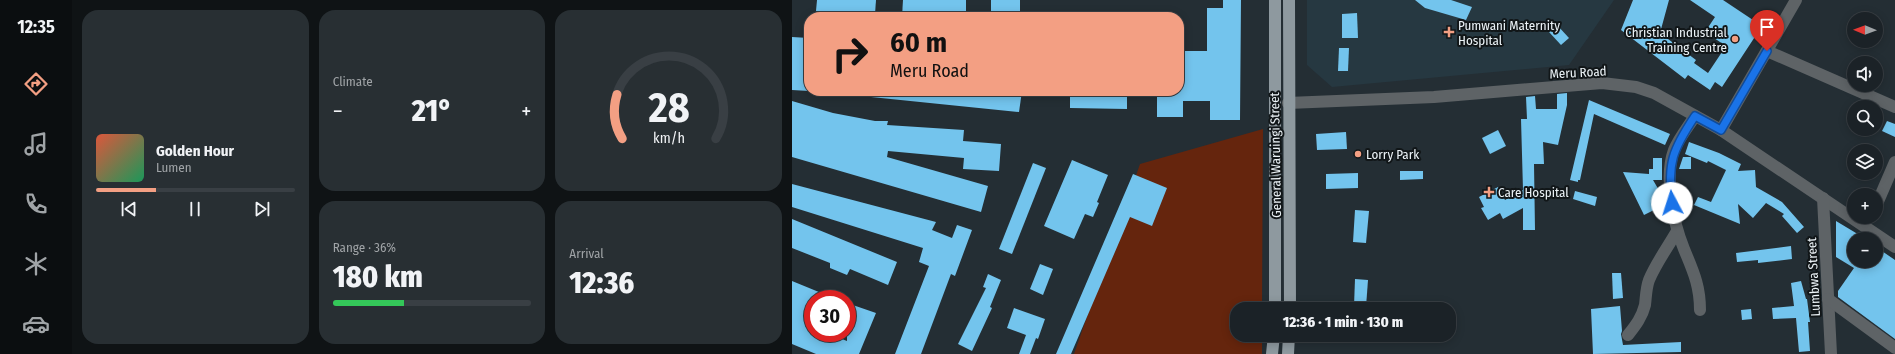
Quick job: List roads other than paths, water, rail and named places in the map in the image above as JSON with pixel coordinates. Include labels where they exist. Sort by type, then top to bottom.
[{"type":"main road","name":"General Waruingi Street","points":[[1274,302],[1275,0]]},
{"type":"main road","name":"General Waruingi Street","points":[[1289,0],[1288,103],[1290,302]]},
{"type":"main road","points":[[1272,354],[1273,342]]},
{"type":"main road","points":[[1288,354],[1289,342]]},
{"type":"street","points":[[1721,130],[1796,0]]},
{"type":"street","points":[[1767,51],[1895,107]]},
{"type":"street","name":"Meru Road","points":[[1288,103],[1434,97],[1602,83],[1636,87],[1654,93],[1721,130],[1895,247]]},
{"type":"street","points":[[1695,116],[1674,150],[1670,166],[1671,191],[1677,231],[1697,279],[1700,310]]},
{"type":"street","points":[[1883,190],[1895,162]]},
{"type":"street","name":"Lumbwa Street","points":[[1823,198],[1830,354]]},
{"type":"street","points":[[1867,228],[1869,224]]},
{"type":"street","points":[[1628,335],[1639,321],[1644,306],[1648,282],[1655,266],[1664,254],[1677,231]]},
{"type":"street","points":[[1828,299],[1895,348]]},
{"type":"place","name":"Pumwani Maternity Hospital","points":[[1449,32]]},
{"type":"place","name":"Christian Industrial Training Centre","points":[[1735,39]]},
{"type":"place","name":"Lorry Park","points":[[1358,154]]},
{"type":"place","name":"Care Hospital","points":[[1489,192]]}]
